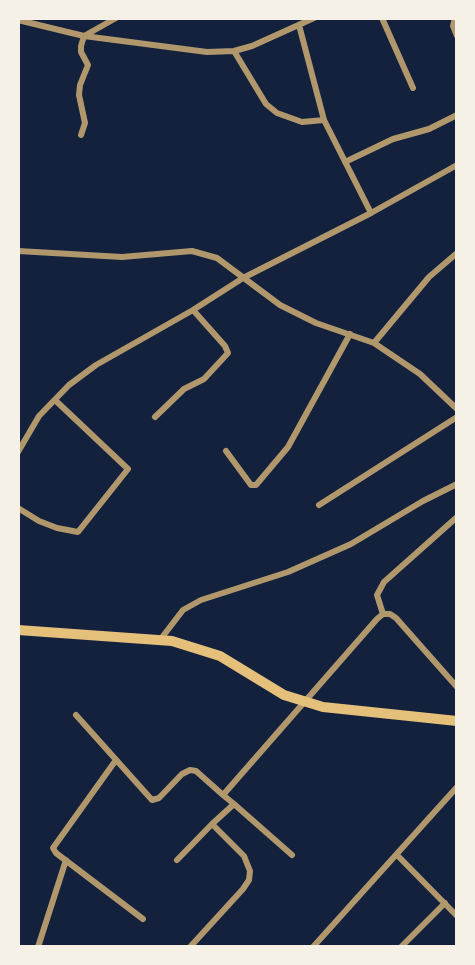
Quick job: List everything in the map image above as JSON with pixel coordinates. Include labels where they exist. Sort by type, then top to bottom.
[{"type":"highway","points":[[18,630],[172,641],[220,656],[284,695],[323,707],[457,721]]},
{"type":"street","points":[[84,36],[116,18]]},
{"type":"street","points":[[18,20],[84,36],[207,52],[234,51],[252,46],[314,18]]},
{"type":"street","points":[[382,18],[413,88]]},
{"type":"street","points":[[455,18],[453,26],[457,36]]},
{"type":"street","points":[[299,25],[324,120],[371,213]]},
{"type":"street","points":[[81,135],[85,123],[79,95],[80,85],[88,65],[81,52],[84,36]]},
{"type":"street","points":[[234,51],[266,104],[277,113],[302,122],[324,120]]},
{"type":"street","points":[[345,162],[393,139],[429,129],[457,116]]},
{"type":"street","points":[[18,452],[39,416],[69,385],[96,365],[193,310],[243,278],[371,213],[457,165]]},
{"type":"street","points":[[18,251],[122,257],[192,250],[217,258],[280,305],[316,323],[374,343],[420,374],[457,409]]},
{"type":"street","points":[[374,343],[429,277],[457,253]]},
{"type":"street","points":[[155,417],[184,389],[204,379],[228,353],[225,346],[193,310]]},
{"type":"street","points":[[226,451],[251,485],[256,485],[288,447],[350,334]]},
{"type":"street","points":[[18,508],[39,522],[78,532],[128,469],[55,400]]},
{"type":"street","points":[[319,505],[457,417]]},
{"type":"street","points":[[160,640],[183,610],[201,600],[288,572],[351,544],[423,501],[457,484]]},
{"type":"street","points":[[383,614],[377,596],[384,582],[457,517]]},
{"type":"street","points":[[223,795],[376,619],[383,614],[390,614],[396,618],[457,687]]},
{"type":"street","points":[[76,715],[152,800],[159,798],[182,774],[190,770],[195,771],[292,855]]},
{"type":"street","points":[[116,760],[54,845],[54,851],[143,919]]},
{"type":"street","points":[[313,947],[457,787]]},
{"type":"street","points":[[177,860],[234,804]]},
{"type":"street","points":[[190,947],[249,880],[250,871],[244,856],[212,824]]},
{"type":"street","points":[[397,855],[457,916]]},
{"type":"street","points":[[38,947],[66,860]]},
{"type":"street","points":[[401,947],[445,903]]}]
